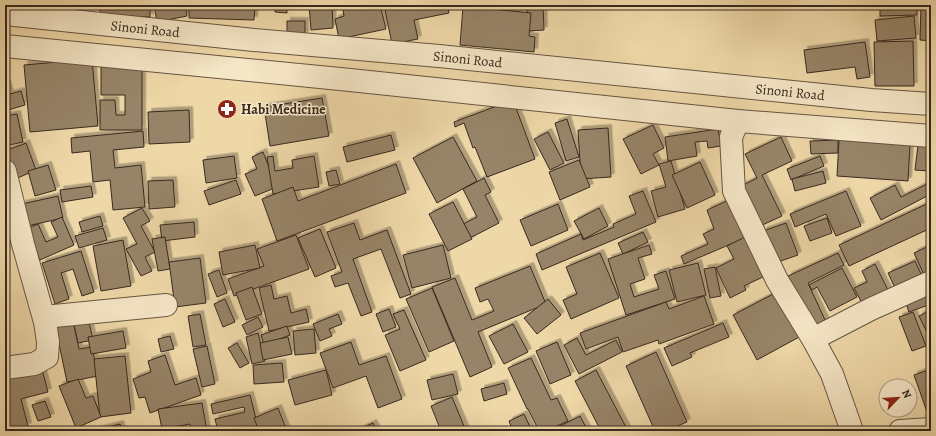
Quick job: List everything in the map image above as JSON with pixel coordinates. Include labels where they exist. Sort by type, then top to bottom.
[{"type":"street","name":"Sinoni Road","points":[[5,14],[254,40],[439,56],[871,100],[931,104]]},
{"type":"street","points":[[5,46],[350,80],[738,121],[931,136]]},
{"type":"street","points":[[738,121],[731,137],[734,191],[777,280],[813,339],[832,374],[852,431]]},
{"type":"street","points":[[5,171],[23,244],[44,317],[48,342],[46,357],[34,364],[5,368]]},
{"type":"street","points":[[813,339],[931,282]]},
{"type":"street","points":[[44,317],[166,305]]},
{"type":"street","points":[[900,431],[931,429]]},
{"type":"building","points":[[100,5],[150,5],[150,17],[100,15]]},
{"type":"building","points":[[154,5],[185,5],[187,16],[157,22]]},
{"type":"building","points":[[189,5],[255,5],[254,20],[189,18]]},
{"type":"building","points":[[275,5],[287,5],[287,13],[275,12]]},
{"type":"building","points":[[309,5],[332,5],[333,28],[311,30]]},
{"type":"building","points":[[342,5],[380,5],[386,29],[339,39],[335,19],[344,16]]},
{"type":"building","points":[[384,5],[447,5],[449,13],[414,20],[418,39],[392,44]]},
{"type":"building","points":[[527,5],[543,5],[544,30],[528,31]]},
{"type":"building","points":[[880,5],[917,5],[917,15],[880,16]]},
{"type":"building","points":[[921,5],[931,5],[931,41],[920,40]]},
{"type":"building","points":[[463,6],[531,13],[529,36],[535,37],[534,52],[460,45]]},
{"type":"building","points":[[914,16],[916,38],[877,41],[875,20]]},
{"type":"building","points":[[287,21],[305,21],[305,35],[287,35]]},
{"type":"building","points":[[913,41],[914,86],[875,86],[874,42]]},
{"type":"building","points":[[865,42],[870,77],[857,79],[855,67],[807,73],[804,50]]},
{"type":"building","points":[[92,59],[98,126],[30,132],[24,65]]},
{"type":"building","points":[[101,66],[142,67],[142,130],[100,130],[100,100],[115,100],[116,115],[125,115],[125,95],[101,95]]},
{"type":"building","points":[[7,84],[10,94],[21,91],[25,105],[5,111],[5,85]]},
{"type":"building","points":[[322,98],[329,136],[270,146],[264,107]]},
{"type":"building","points":[[513,100],[535,159],[487,177],[475,147],[473,148],[464,123],[455,127],[454,122]]},
{"type":"building","points":[[189,110],[190,142],[149,144],[148,112]]},
{"type":"building","points":[[17,114],[23,142],[5,146],[5,116]]},
{"type":"building","points":[[567,119],[579,157],[566,161],[555,123]]},
{"type":"building","points":[[653,125],[664,148],[653,154],[659,165],[641,174],[623,139]]},
{"type":"building","points":[[608,128],[611,177],[581,179],[578,130]]},
{"type":"building","points":[[718,129],[721,146],[708,148],[707,141],[695,142],[697,156],[668,161],[665,137]]},
{"type":"building","points":[[143,131],[144,147],[113,150],[115,168],[141,165],[145,207],[113,210],[110,180],[93,182],[90,151],[72,153],[71,138]]},
{"type":"building","points":[[548,132],[564,163],[550,170],[534,139]]},
{"type":"building","points":[[391,135],[395,150],[347,162],[343,147]]},
{"type":"building","points":[[453,137],[477,181],[437,203],[413,158]]},
{"type":"building","points":[[781,137],[792,161],[762,175],[782,216],[758,227],[739,187],[757,178],[745,154]]},
{"type":"building","points":[[838,140],[838,153],[811,154],[810,141]]},
{"type":"building","points":[[839,140],[910,145],[908,181],[837,176]]},
{"type":"building","points":[[26,143],[36,170],[13,180],[5,160],[5,151]]},
{"type":"building","points":[[918,145],[931,146],[929,171],[915,170]]},
{"type":"building","points":[[263,152],[277,187],[255,196],[245,174],[257,169],[252,157]]},
{"type":"building","points":[[234,156],[237,178],[206,183],[203,160]]},
{"type":"building","points":[[273,156],[275,171],[293,168],[292,160],[314,156],[319,187],[273,194],[267,157]]},
{"type":"building","points":[[820,156],[824,166],[791,180],[787,169]]},
{"type":"building","points":[[579,160],[590,187],[560,200],[549,172]]},
{"type":"building","points":[[671,161],[685,209],[658,217],[651,191],[666,187],[659,164]]},
{"type":"building","points":[[700,162],[715,195],[687,208],[672,175]]},
{"type":"building","points":[[396,164],[406,193],[277,241],[262,199],[293,187],[298,201]]},
{"type":"building","points":[[48,165],[56,190],[35,196],[28,171]]},
{"type":"building","points":[[336,170],[340,184],[329,186],[326,172]]},
{"type":"building","points":[[823,171],[826,183],[795,191],[792,179]]},
{"type":"building","points":[[484,178],[491,192],[485,195],[499,223],[470,238],[463,224],[477,217],[463,189]]},
{"type":"building","points":[[173,180],[175,207],[149,209],[148,181]]},
{"type":"building","points":[[236,180],[241,194],[209,205],[204,191]]},
{"type":"building","points":[[927,184],[931,194],[881,220],[870,198],[895,185],[901,197]]},
{"type":"building","points":[[91,186],[93,197],[62,202],[60,190]]},
{"type":"building","points":[[643,191],[656,222],[542,270],[536,254],[581,234],[583,240],[614,227],[613,224],[636,214],[629,196]]},
{"type":"building","points":[[846,191],[861,226],[836,236],[826,214],[795,227],[790,214]]},
{"type":"building","points":[[58,196],[63,218],[27,226],[22,204]]},
{"type":"building","points":[[729,200],[745,238],[684,264],[681,256],[708,244],[703,234],[714,229],[707,210]]},
{"type":"building","points":[[453,202],[472,239],[448,251],[429,214]]},
{"type":"building","points":[[931,202],[931,228],[849,266],[839,245]]},
{"type":"building","points":[[558,204],[568,230],[531,246],[520,220]]},
{"type":"building","points":[[142,208],[150,221],[141,226],[155,252],[145,257],[152,271],[141,276],[126,249],[137,244],[123,218]]},
{"type":"building","points":[[599,208],[608,226],[584,239],[574,221]]},
{"type":"building","points":[[100,216],[103,226],[82,232],[79,222]]},
{"type":"building","points":[[62,217],[74,245],[40,260],[26,229],[38,224],[46,242],[58,237],[51,222]]},
{"type":"building","points":[[827,218],[832,233],[810,241],[804,226]]},
{"type":"building","points":[[194,222],[195,237],[162,241],[160,225]]},
{"type":"building","points":[[354,223],[360,240],[387,230],[411,294],[400,298],[381,249],[353,259],[372,312],[361,316],[348,283],[335,287],[331,276],[342,272],[327,232]]},
{"type":"building","points":[[786,223],[798,255],[775,263],[763,231]]},
{"type":"building","points":[[103,228],[107,240],[79,248],[75,236]]},
{"type":"building","points":[[320,229],[336,268],[315,277],[298,238]]},
{"type":"building","points":[[643,232],[648,242],[623,254],[618,243]]},
{"type":"building","points":[[296,235],[309,269],[234,296],[228,279],[264,266],[257,249]]},
{"type":"building","points":[[747,236],[767,275],[744,286],[746,290],[730,298],[716,268],[734,259],[727,246]]},
{"type":"building","points":[[165,237],[170,269],[158,271],[152,239]]},
{"type":"building","points":[[123,240],[131,286],[101,291],[93,246]]},
{"type":"building","points":[[255,245],[260,268],[223,275],[219,252]]},
{"type":"building","points":[[443,245],[451,278],[412,288],[403,255]]},
{"type":"building","points":[[649,245],[652,254],[638,258],[645,279],[630,284],[634,297],[659,289],[654,275],[666,271],[675,299],[626,315],[608,259]]},
{"type":"building","points":[[931,245],[931,277],[926,279],[914,253]]},
{"type":"building","points":[[81,251],[94,292],[82,296],[73,269],[61,273],[69,299],[55,304],[42,263]]},
{"type":"building","points":[[600,253],[619,298],[571,319],[563,300],[577,294],[566,267]]},
{"type":"building","points":[[838,253],[844,265],[808,283],[826,322],[813,328],[788,276]]},
{"type":"building","points":[[200,258],[206,303],[175,307],[169,262]]},
{"type":"building","points":[[915,261],[922,276],[895,288],[888,273]]},
{"type":"building","points":[[698,263],[706,295],[677,302],[669,270]]},
{"type":"building","points":[[875,264],[890,294],[864,307],[854,288],[867,282],[862,271]]},
{"type":"building","points":[[530,266],[546,304],[478,332],[492,367],[470,377],[432,287],[455,278],[472,320],[494,311],[488,299],[480,302],[475,288]]},
{"type":"building","points":[[715,267],[721,296],[710,298],[704,269]]},
{"type":"building","points":[[842,268],[857,297],[830,311],[817,287],[812,290],[809,285]]},
{"type":"building","points":[[219,270],[227,293],[217,297],[208,274]]},
{"type":"building","points":[[271,285],[274,299],[287,296],[291,313],[306,309],[309,322],[269,331],[259,288]]},
{"type":"building","points":[[252,287],[262,314],[246,320],[236,293]]},
{"type":"building","points":[[432,288],[454,341],[429,352],[406,299]]},
{"type":"building","points":[[928,289],[931,297],[931,304],[909,312],[904,298]]},
{"type":"building","points":[[777,292],[801,336],[757,360],[733,315]]},
{"type":"building","points":[[704,296],[714,324],[659,344],[658,340],[623,352],[618,337],[586,349],[580,333],[666,302],[669,309]]},
{"type":"building","points":[[225,299],[235,322],[223,327],[214,304]]},
{"type":"building","points":[[548,299],[561,315],[537,334],[524,318]]},
{"type":"building","points":[[389,309],[396,327],[383,332],[376,314]]},
{"type":"building","points":[[404,310],[426,360],[400,371],[385,335],[400,329],[393,314]]},
{"type":"building","points":[[931,310],[931,341],[919,316]]},
{"type":"building","points":[[913,312],[926,346],[912,351],[899,317]]},
{"type":"building","points":[[200,314],[206,345],[193,347],[188,316]]},
{"type":"building","points":[[338,314],[342,324],[329,329],[332,336],[320,341],[313,324]]},
{"type":"building","points":[[258,317],[263,327],[247,335],[242,325]]},
{"type":"building","points":[[88,318],[93,340],[78,343],[73,321]]},
{"type":"building","points":[[73,321],[79,349],[92,347],[98,376],[67,382],[55,325]]},
{"type":"building","points":[[723,323],[729,337],[690,353],[692,357],[672,366],[664,348]]},
{"type":"building","points":[[513,324],[528,352],[504,364],[489,336]]},
{"type":"building","points":[[287,326],[290,335],[264,345],[261,335]]},
{"type":"building","points":[[314,329],[316,353],[295,355],[293,331]]},
{"type":"building","points":[[123,331],[126,348],[91,354],[88,337]]},
{"type":"building","points":[[258,333],[265,361],[252,364],[246,337]]},
{"type":"building","points":[[170,336],[174,349],[161,352],[158,339]]},
{"type":"building","points":[[288,337],[292,354],[263,360],[260,343]]},
{"type":"building","points":[[577,338],[586,355],[616,340],[622,352],[579,374],[564,345]]},
{"type":"building","points":[[351,342],[359,365],[386,356],[402,399],[378,408],[366,376],[333,388],[320,353]]},
{"type":"building","points":[[557,342],[571,375],[550,384],[536,351]]},
{"type":"building","points":[[237,343],[249,363],[240,368],[228,348]]},
{"type":"building","points":[[207,346],[215,384],[202,387],[193,349]]},
{"type":"building","points":[[656,352],[687,422],[666,431],[655,431],[626,366]]},
{"type":"building","points":[[165,355],[175,385],[196,378],[201,395],[150,413],[145,397],[139,398],[133,379],[151,372],[148,361]]},
{"type":"building","points":[[125,356],[131,413],[100,417],[94,359]]},
{"type":"building","points":[[531,358],[551,400],[557,398],[568,421],[546,431],[539,431],[508,368]]},
{"type":"building","points":[[282,363],[284,382],[254,384],[253,365]]},
{"type":"building","points":[[42,369],[48,392],[21,399],[28,426],[10,431],[5,409],[5,378]]},
{"type":"building","points":[[931,369],[931,411],[927,412],[918,386],[918,378],[915,378],[914,375]]},
{"type":"building","points":[[326,370],[332,395],[295,405],[288,380]]},
{"type":"building","points":[[596,370],[628,431],[601,431],[575,381]]},
{"type":"building","points":[[453,374],[458,394],[432,400],[427,380]]},
{"type":"building","points":[[78,379],[86,398],[93,396],[101,417],[76,428],[59,386]]},
{"type":"building","points":[[504,383],[507,394],[484,401],[481,389]]},
{"type":"building","points":[[250,395],[259,431],[245,431],[244,426],[218,431],[215,419],[245,412],[244,407],[213,414],[211,404]]},
{"type":"building","points":[[452,397],[466,431],[441,431],[431,406]]},
{"type":"building","points":[[45,401],[51,417],[38,421],[32,405]]},
{"type":"building","points":[[202,403],[207,431],[191,431],[190,424],[162,429],[158,409]]},
{"type":"building","points":[[278,408],[287,431],[259,431],[254,418]]},
{"type":"building","points":[[524,414],[532,431],[513,431],[509,421]]},
{"type":"building","points":[[580,416],[588,431],[550,431]]},
{"type":"building","points":[[373,423],[377,431],[356,431]]},
{"type":"building","points":[[120,424],[122,431],[96,430]]},
{"type":"building","points":[[183,427],[184,431],[161,431]]},
{"type":"place","name":"Habi Medicine","points":[[227,109]]}]
